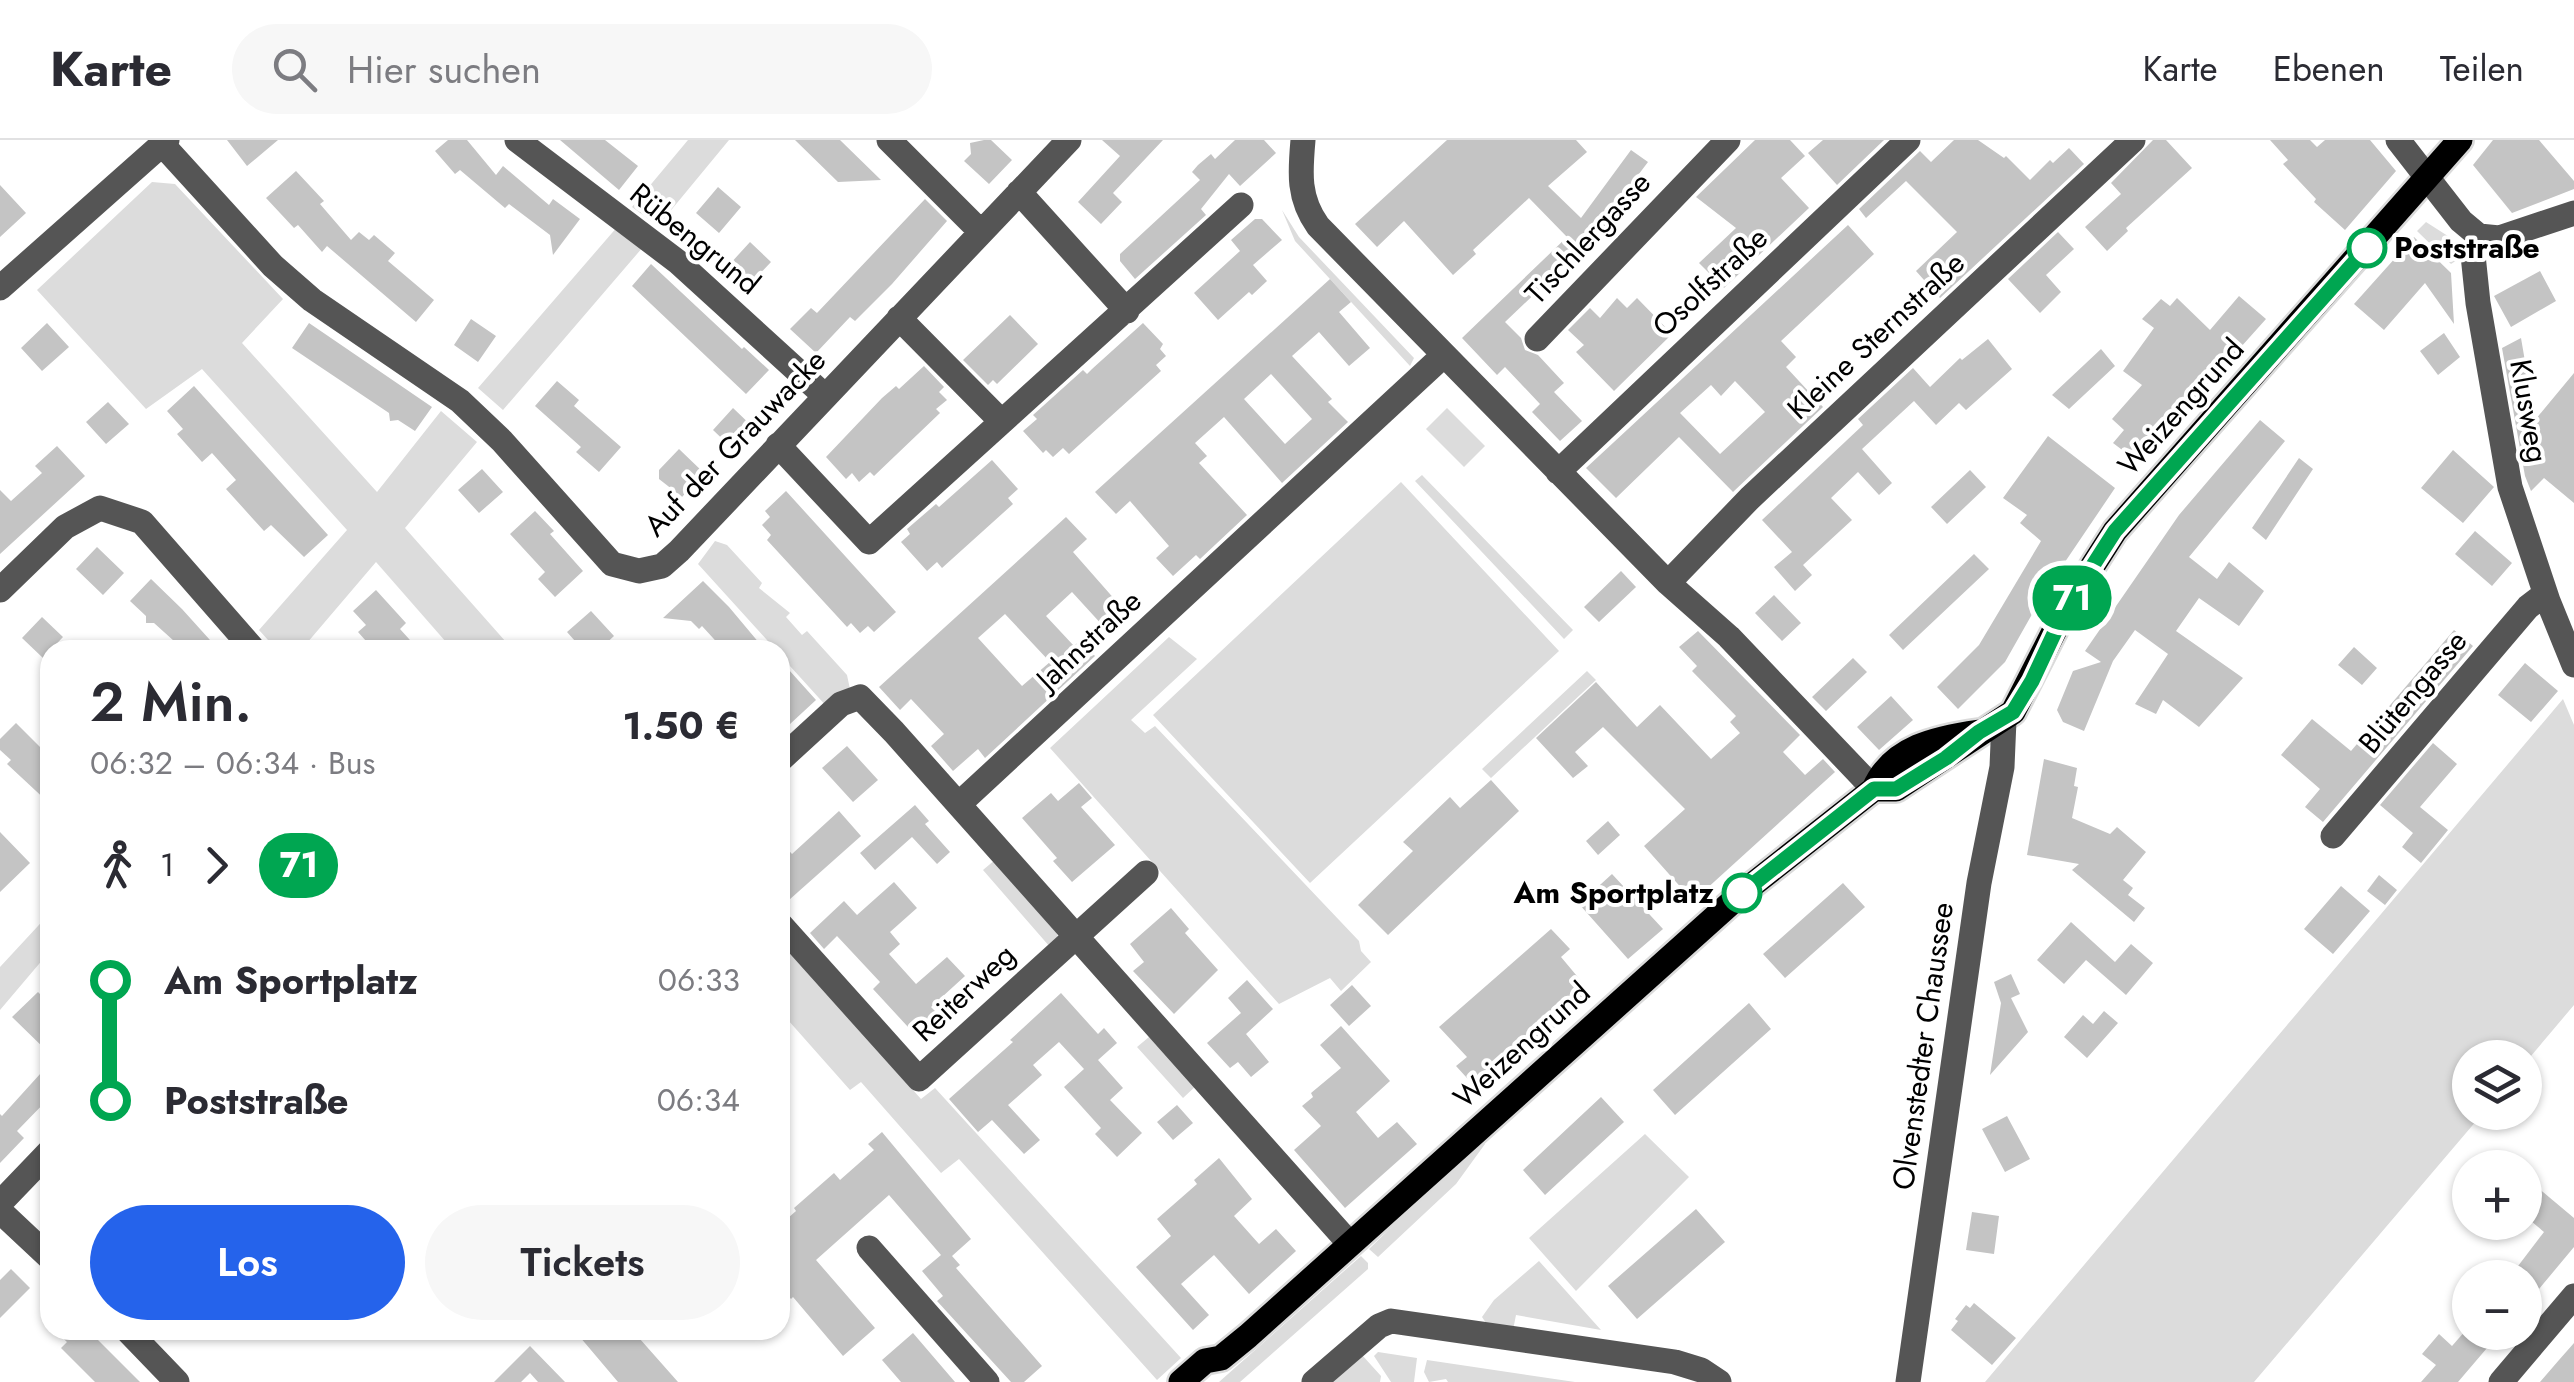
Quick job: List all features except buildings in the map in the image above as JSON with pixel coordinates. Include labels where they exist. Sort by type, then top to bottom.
[{"type":"main road","name":"Weizengrund","points":[[1181,1382],[1205,1360],[1221,1358],[1742,893],[1874,789],[1883,768],[1936,738],[1979,732],[2004,720],[2023,697],[2067,606],[2115,531],[2460,140]]},
{"type":"main road","name":"Weizengrund","points":[[1209,1382],[1217,1374],[1221,1358]]},
{"type":"street","name":"Rübengrund","points":[[517,140],[678,262],[825,396]]},
{"type":"street","points":[[889,140],[981,232]]},
{"type":"street","name":"Auf der Grauwacke","points":[[164,142],[272,266],[312,300],[460,401],[502,441],[612,564],[640,571],[662,566],[1070,140]]},
{"type":"street","points":[[1303,140],[1300,178],[1308,212],[1558,472],[1668,583],[1716,624],[1874,789]]},
{"type":"street","name":"Tischlergasse","points":[[1537,339],[1728,140]]},
{"type":"street","name":"Osolfstraße","points":[[1558,472],[1908,140]]},
{"type":"street","name":"Kleine Sternstraße","points":[[1668,583],[1750,498],[2132,140]]},
{"type":"street","points":[[2398,140],[2461,221],[2479,236],[2500,238],[2574,212]]},
{"type":"street","points":[[0,288],[164,142]]},
{"type":"street","points":[[1019,192],[1127,311]]},
{"type":"street","points":[[778,445],[869,542],[1241,205]]},
{"type":"street","name":"Klusweg","points":[[2479,236],[2473,254],[2492,397],[2510,487],[2545,594],[2574,665]]},
{"type":"street","points":[[899,318],[1001,421]]},
{"type":"street","name":"Jahnstraße","points":[[959,804],[1444,355]]},
{"type":"street","points":[[0,590],[66,527],[100,508],[142,522],[245,640]]},
{"type":"street","name":"Blütengasse","points":[[2333,836],[2528,607],[2545,594]]},
{"type":"street","points":[[790,751],[841,704],[860,697],[1350,1244]]},
{"type":"street","name":"Olvenstedter Chaussee","points":[[1908,1382],[1979,883],[2002,767],[2004,720]]},
{"type":"street","name":"Reiterweg","points":[[790,935],[919,1079],[1146,873]]},
{"type":"street","points":[[0,1203],[40,1161]]},
{"type":"street","points":[[0,1211],[40,1249]]},
{"type":"street","points":[[869,1248],[986,1382]]},
{"type":"street","points":[[2501,1382],[2574,1296]]},
{"type":"street","points":[[1314,1382],[1378,1326],[1392,1321],[1675,1362],[1700,1370],[1719,1382]]},
{"type":"street","points":[[142,1340],[177,1382]]},
{"type":"shaded area","points":[[688,140],[729,140],[658,226],[632,207]]},
{"type":"shaded area","points":[[152,182],[175,184],[283,299],[242,343],[377,492],[441,411],[477,442],[405,528],[504,640],[444,640],[376,562],[310,640],[268,640],[259,630],[347,530],[202,369],[146,409],[37,290]]},
{"type":"shaded area","points":[[1282,210],[1299,237],[1414,358],[1410,366],[1295,241]]},
{"type":"shaded area","points":[[2426,222],[2451,238],[2457,260],[2451,264],[2417,231]]},
{"type":"shaded area","points":[[618,226],[643,247],[503,410],[478,388]]},
{"type":"shaded area","points":[[1447,408],[1485,446],[1464,467],[1426,429]]},
{"type":"shaded area","points":[[1422,475],[1573,630],[1564,639],[1415,481]]},
{"type":"shaded area","points":[[1401,482],[1559,651],[1310,883],[1153,715]]},
{"type":"shaded area","points":[[715,541],[727,545],[762,583],[759,588],[790,613],[786,617],[802,635],[807,631],[847,675],[851,694],[828,708],[790,666],[790,640],[767,640],[698,564]]},
{"type":"shaded area","points":[[1169,637],[1197,659],[1131,720],[1145,733],[1155,726],[1359,941],[1361,951],[1371,962],[1341,991],[1330,978],[1279,1004],[1050,748]]},
{"type":"shaded area","points":[[1587,671],[1596,680],[1491,778],[1482,769]]},
{"type":"shaded area","points":[[2563,699],[2574,725],[2574,1005],[2542,1043],[2452,1040],[2452,1130],[2469,1130],[2254,1382],[1985,1382]]},
{"type":"shaded area","points":[[996,859],[1058,929],[1057,942],[1050,947],[983,870]]},
{"type":"shaded area","points":[[40,924],[40,963],[0,1010],[0,967]]},
{"type":"shaded area","points":[[790,952],[921,1099],[935,1088],[1181,1358],[1157,1380],[959,1159],[941,1173],[861,1082],[850,1090],[790,1022]]},
{"type":"shaded area","points":[[1149,1037],[1198,1084],[1183,1098],[1137,1047]]},
{"type":"shaded area","points":[[1645,1134],[1689,1177],[1576,1291],[1529,1238]]},
{"type":"shaded area","points":[[1480,1141],[1485,1144],[1456,1184],[1378,1257],[1369,1249]]},
{"type":"shaded area","points":[[1361,1256],[1368,1269],[1240,1382],[1219,1382]]},
{"type":"shaded area","points":[[1539,1261],[1601,1330],[1516,1315],[1513,1330],[1488,1326],[1482,1317],[1494,1300]]},
{"type":"shaded area","points":[[1378,1352],[1417,1358],[1414,1382],[1391,1382],[1374,1356]]},
{"type":"shaded area","points":[[1362,1355],[1381,1376],[1380,1382],[1332,1382]]},
{"type":"shaded area","points":[[1427,1360],[1575,1382],[1429,1382],[1424,1372]]},
{"type":"bus line","name":"71","points":[[1742,893],[1874,789],[1896,789],[2013,712],[2067,606],[2115,531],[2367,248]]},
{"type":"place","name":"Poststraße","points":[[2367,248]]},
{"type":"place","name":"Am Sportplatz","points":[[1742,893]]}]
